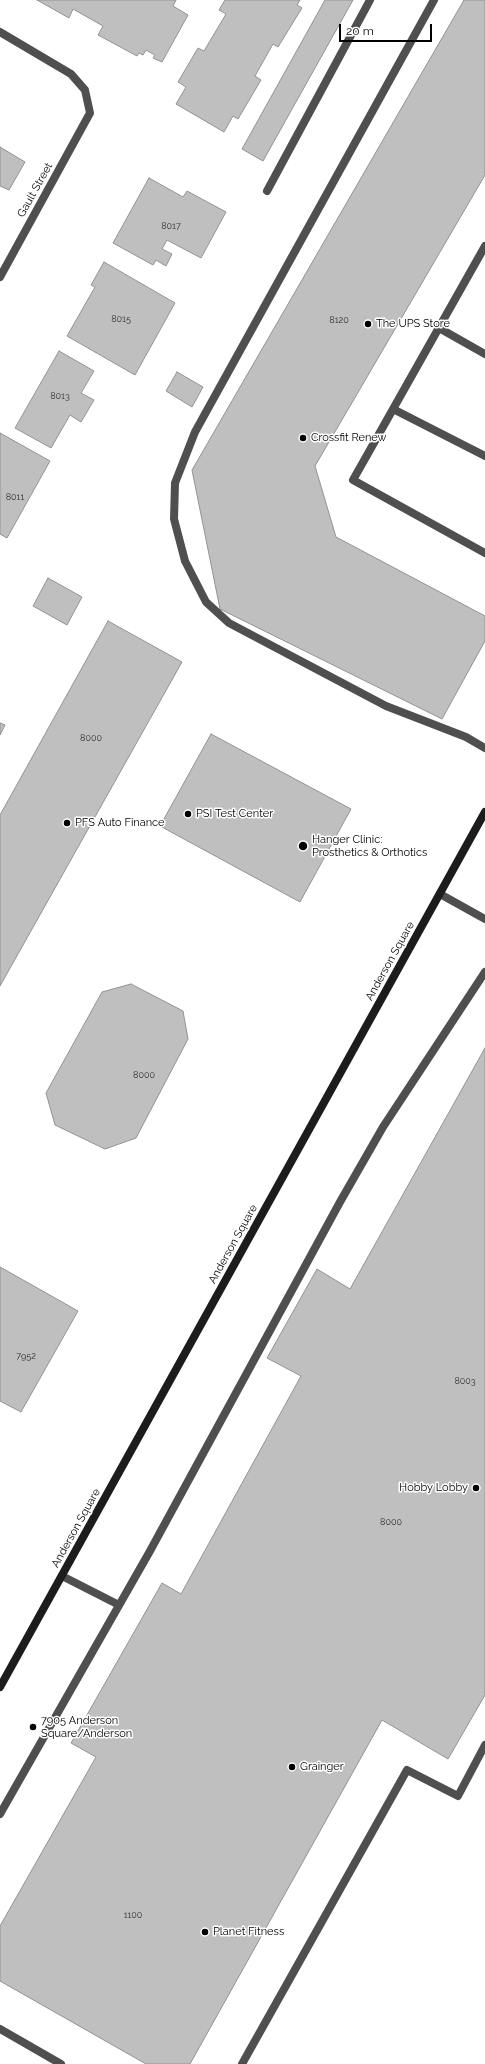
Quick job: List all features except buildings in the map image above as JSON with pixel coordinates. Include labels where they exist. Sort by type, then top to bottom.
[{"type":"main road","name":"Anderson Square","points":[[0,1687],[485,812]]},
{"type":"street","points":[[267,192],[370,0]]},
{"type":"street","points":[[434,0],[196,432],[175,483],[174,519],[185,561],[206,602],[229,623],[386,706],[466,737],[485,748]]},
{"type":"street","name":"Gault Street","points":[[0,32],[71,74],[85,90],[90,113],[0,277]]},
{"type":"street","points":[[484,250],[353,480],[485,553]]},
{"type":"street","points":[[439,328],[485,354]]},
{"type":"street","points":[[393,409],[485,456]]},
{"type":"street","points":[[440,894],[485,919]]},
{"type":"street","points":[[0,1814],[119,1605],[344,1195],[383,1127],[485,972]]},
{"type":"street","points":[[62,1576],[119,1605]]},
{"type":"street","points":[[242,2064],[407,1770],[458,1796],[485,1745]]},
{"type":"street","points":[[0,2029],[61,2064]]},
{"type":"place","name":"The UPS Store","points":[[368,324]]},
{"type":"place","name":"Crossfit Renew","points":[[303,438]]},
{"type":"place","name":"PSI Test Center","points":[[188,814]]},
{"type":"place","name":"PFS Auto Finance","points":[[67,823]]},
{"type":"place","name":"Hanger Clinic: Prosthetics & Orthotics","points":[[303,846]]},
{"type":"place","name":"Hobby Lobby","points":[[476,1488]]},
{"type":"place","name":"7905 Anderson Square/Anderson","points":[[33,1727]]},
{"type":"place","name":"Grainger","points":[[292,1767]]},
{"type":"place","name":"Planet Fitness","points":[[205,1932]]}]
